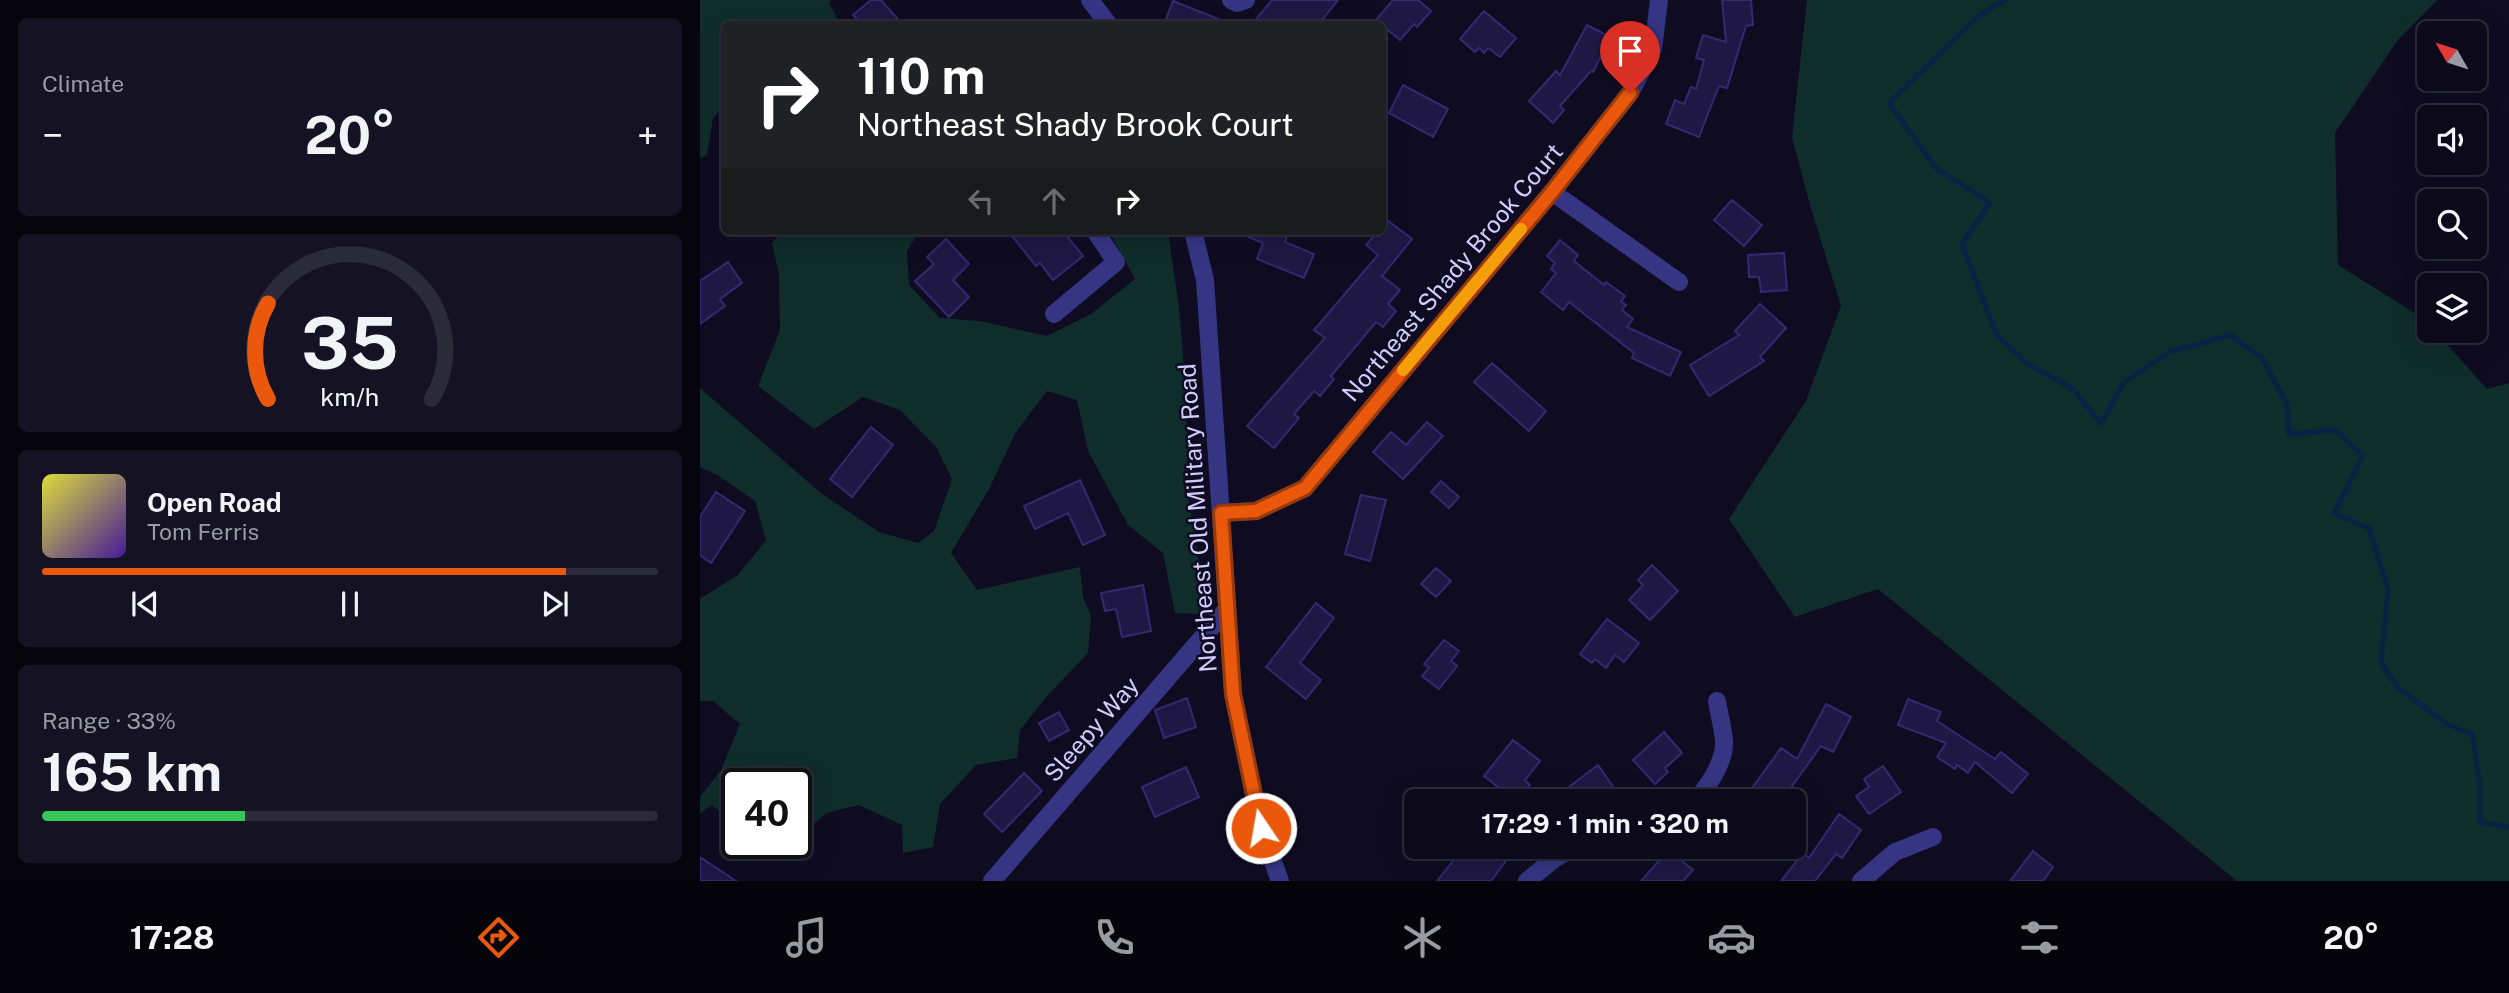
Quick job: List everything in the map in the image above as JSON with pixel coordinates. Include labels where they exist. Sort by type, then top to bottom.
[{"type":"street","points":[[1090,0],[1106,21]]},
{"type":"street","points":[[1231,0],[1237,3],[1246,0]]},
{"type":"street","name":"Northeast Shady Brook Court","points":[[1221,513],[1256,511],[1305,488],[1552,192],[1630,93],[1653,49],[1659,0]]},
{"type":"street","points":[[1552,192],[1679,282]]},
{"type":"street","points":[[1054,314],[1116,262],[1098,235]]},
{"type":"street","name":"Northeast Old Military Road","points":[[1194,235],[1205,281],[1233,694],[1261,828],[1280,881]]},
{"type":"street","name":"Sleepy Way","points":[[992,881],[1227,609]]},
{"type":"street","points":[[1705,789],[1717,769],[1724,744],[1717,701]]},
{"type":"street","points":[[1861,881],[1895,852],[1933,837]]},
{"type":"street","points":[[1527,881],[1554,859]]},
{"type":"green space","points":[[700,0],[831,0],[829,3],[838,21],[721,21],[721,109],[713,118],[707,155],[700,158]]},
{"type":"green space","points":[[1807,0],[2437,0],[2397,41],[2335,133],[2338,265],[2417,314],[2417,343],[2446,343],[2487,389],[2509,383],[2509,881],[2237,881],[1878,589],[1795,617],[1729,519],[1806,401],[1841,306],[1792,137]]},
{"type":"green space","points":[[779,235],[917,235],[907,251],[909,285],[940,318],[980,321],[1047,336],[1091,314],[1135,279],[1111,235],[1169,235],[1179,308],[1186,390],[1188,494],[1202,582],[1199,614],[1175,613],[1163,553],[1128,525],[1088,451],[1077,400],[1047,391],[1016,432],[989,489],[951,553],[977,590],[1080,567],[1083,597],[1091,616],[1088,653],[1048,695],[1020,730],[1017,758],[976,765],[940,804],[933,847],[903,853],[902,825],[859,805],[826,813],[812,826],[812,768],[722,768],[740,724],[713,701],[700,701],[700,599],[738,575],[766,540],[755,501],[719,476],[700,467],[700,388],[822,494],[879,532],[918,543],[934,531],[952,479],[936,447],[900,410],[863,397],[814,429],[758,386],[780,330],[779,274],[772,243]]},
{"type":"green space","points":[[721,770],[721,812],[711,805],[700,814],[700,797]]},
{"type":"building","points":[[871,0],[881,0],[899,21],[858,21],[853,15]]},
{"type":"building","points":[[1272,0],[1338,0],[1321,21],[1254,21]]},
{"type":"building","points":[[1393,0],[1418,0],[1431,11],[1417,27],[1414,24],[1400,40],[1386,28],[1386,21],[1376,20]]},
{"type":"building","points":[[1722,0],[1751,0],[1753,25],[1746,26],[1727,88],[1719,86],[1699,137],[1666,124],[1675,100],[1684,104],[1691,87],[1696,89],[1704,60],[1696,58],[1703,35],[1726,42]]},
{"type":"building","points":[[1173,1],[1223,21],[1165,21]]},
{"type":"building","points":[[1484,11],[1516,38],[1500,57],[1488,48],[1484,53],[1479,48],[1475,52],[1460,39]]},
{"type":"building","points":[[1587,25],[1616,40],[1605,60],[1600,58],[1593,72],[1591,71],[1560,106],[1564,110],[1553,123],[1529,101],[1556,71],[1560,75]]},
{"type":"building","points":[[1403,85],[1448,109],[1433,137],[1389,113]]},
{"type":"building","points":[[1732,200],[1762,225],[1744,246],[1714,220]]},
{"type":"building","points":[[1386,221],[1412,239],[1382,276],[1400,290],[1388,304],[1396,311],[1383,327],[1376,322],[1331,376],[1334,379],[1320,396],[1314,391],[1294,414],[1299,418],[1274,448],[1247,426],[1325,338],[1314,330],[1378,255],[1366,245],[1375,235],[1386,235]]},
{"type":"building","points":[[1011,235],[1066,235],[1083,256],[1053,280],[1040,263],[1036,266]]},
{"type":"building","points":[[1244,235],[1288,235],[1285,242],[1314,254],[1304,278],[1257,259],[1263,243]]},
{"type":"building","points":[[946,239],[969,264],[953,280],[969,297],[949,317],[915,281],[934,264],[927,257]]},
{"type":"building","points":[[1560,240],[1578,255],[1574,261],[1604,285],[1606,282],[1625,296],[1621,302],[1626,305],[1622,310],[1633,319],[1627,327],[1681,352],[1670,376],[1632,358],[1634,353],[1569,302],[1563,310],[1541,292],[1556,273],[1551,269],[1555,263],[1547,256]]},
{"type":"building","points":[[1784,253],[1787,290],[1761,292],[1759,277],[1749,277],[1748,255]]},
{"type":"building","points":[[728,262],[742,283],[720,299],[725,306],[700,324],[700,281]]},
{"type":"building","points":[[1760,304],[1786,328],[1760,357],[1764,361],[1709,396],[1690,365],[1739,335],[1735,331]]},
{"type":"building","points":[[1492,363],[1546,411],[1529,431],[1474,382]]},
{"type":"building","points":[[1427,422],[1443,436],[1403,479],[1373,452],[1391,432],[1406,445]]},
{"type":"building","points":[[871,427],[893,445],[852,497],[830,479]]},
{"type":"building","points":[[1080,480],[1105,535],[1083,545],[1068,513],[1035,529],[1024,506]]},
{"type":"building","points":[[1441,481],[1459,497],[1449,508],[1431,492]]},
{"type":"building","points":[[716,492],[745,511],[711,563],[700,555],[700,517]]},
{"type":"building","points":[[1361,495],[1386,500],[1370,561],[1345,554]]},
{"type":"building","points":[[1652,565],[1678,591],[1650,620],[1629,600],[1643,585],[1638,580]]},
{"type":"building","points":[[1436,568],[1451,581],[1436,597],[1421,584]]},
{"type":"building","points":[[1143,585],[1151,631],[1122,637],[1116,609],[1105,611],[1101,593]]},
{"type":"building","points":[[1316,603],[1334,618],[1300,663],[1321,680],[1306,699],[1266,667]]},
{"type":"building","points":[[1607,619],[1639,643],[1624,662],[1615,655],[1606,668],[1595,659],[1592,663],[1580,654]]},
{"type":"building","points":[[1444,640],[1459,651],[1451,661],[1457,666],[1439,689],[1422,676],[1429,668],[1424,664]]},
{"type":"building","points":[[1187,698],[1196,727],[1164,738],[1155,710]]},
{"type":"building","points":[[1908,699],[1941,712],[1937,721],[1995,759],[2001,752],[2028,774],[2012,793],[1975,762],[1968,773],[1957,765],[1955,769],[1937,757],[1946,743],[1898,725]]},
{"type":"building","points":[[1826,704],[1851,717],[1833,752],[1821,746],[1790,789],[1751,789],[1781,748],[1797,759]]},
{"type":"building","points":[[1059,712],[1069,730],[1049,741],[1039,723]]},
{"type":"building","points":[[1664,732],[1682,753],[1665,768],[1668,772],[1655,784],[1633,760]]},
{"type":"building","points":[[1513,740],[1540,761],[1525,780],[1530,785],[1527,789],[1500,789],[1484,776]]},
{"type":"building","points":[[1598,765],[1614,788],[1613,789],[1566,789]]},
{"type":"building","points":[[1883,766],[1901,792],[1869,814],[1856,796],[1869,787],[1864,779]]},
{"type":"building","points":[[1186,767],[1199,797],[1155,817],[1142,787]]},
{"type":"building","points":[[1024,773],[1042,791],[1002,832],[984,814]]},
{"type":"building","points":[[1839,814],[1861,830],[1842,858],[1836,854],[1815,881],[1781,881],[1798,859],[1806,859],[1806,856],[1809,858]]},
{"type":"building","points":[[2033,851],[2053,867],[2043,881],[2010,881]]},
{"type":"building","points":[[700,857],[736,881],[700,881]]},
{"type":"building","points":[[1454,859],[1507,859],[1491,881],[1437,881]]},
{"type":"building","points":[[1660,859],[1684,859],[1682,861],[1693,870],[1683,881],[1641,881]]},
{"type":"waterway","points":[[2005,0],[1980,15],[1889,103],[1936,168],[1990,203],[1962,244],[1997,336],[2028,364],[2073,389],[2101,424],[2124,382],[2169,352],[2231,335],[2263,359],[2287,405],[2289,434],[2335,430],[2363,455],[2334,514],[2369,528],[2388,589],[2381,663],[2398,688],[2449,725],[2472,734],[2480,785],[2480,822],[2509,827]]},
{"type":"slow traffic","points":[[1403,370],[1521,229]]},
{"type":"route","points":[[1261,828],[1233,694],[1221,513],[1256,511],[1305,488],[1552,192],[1630,93]]}]
